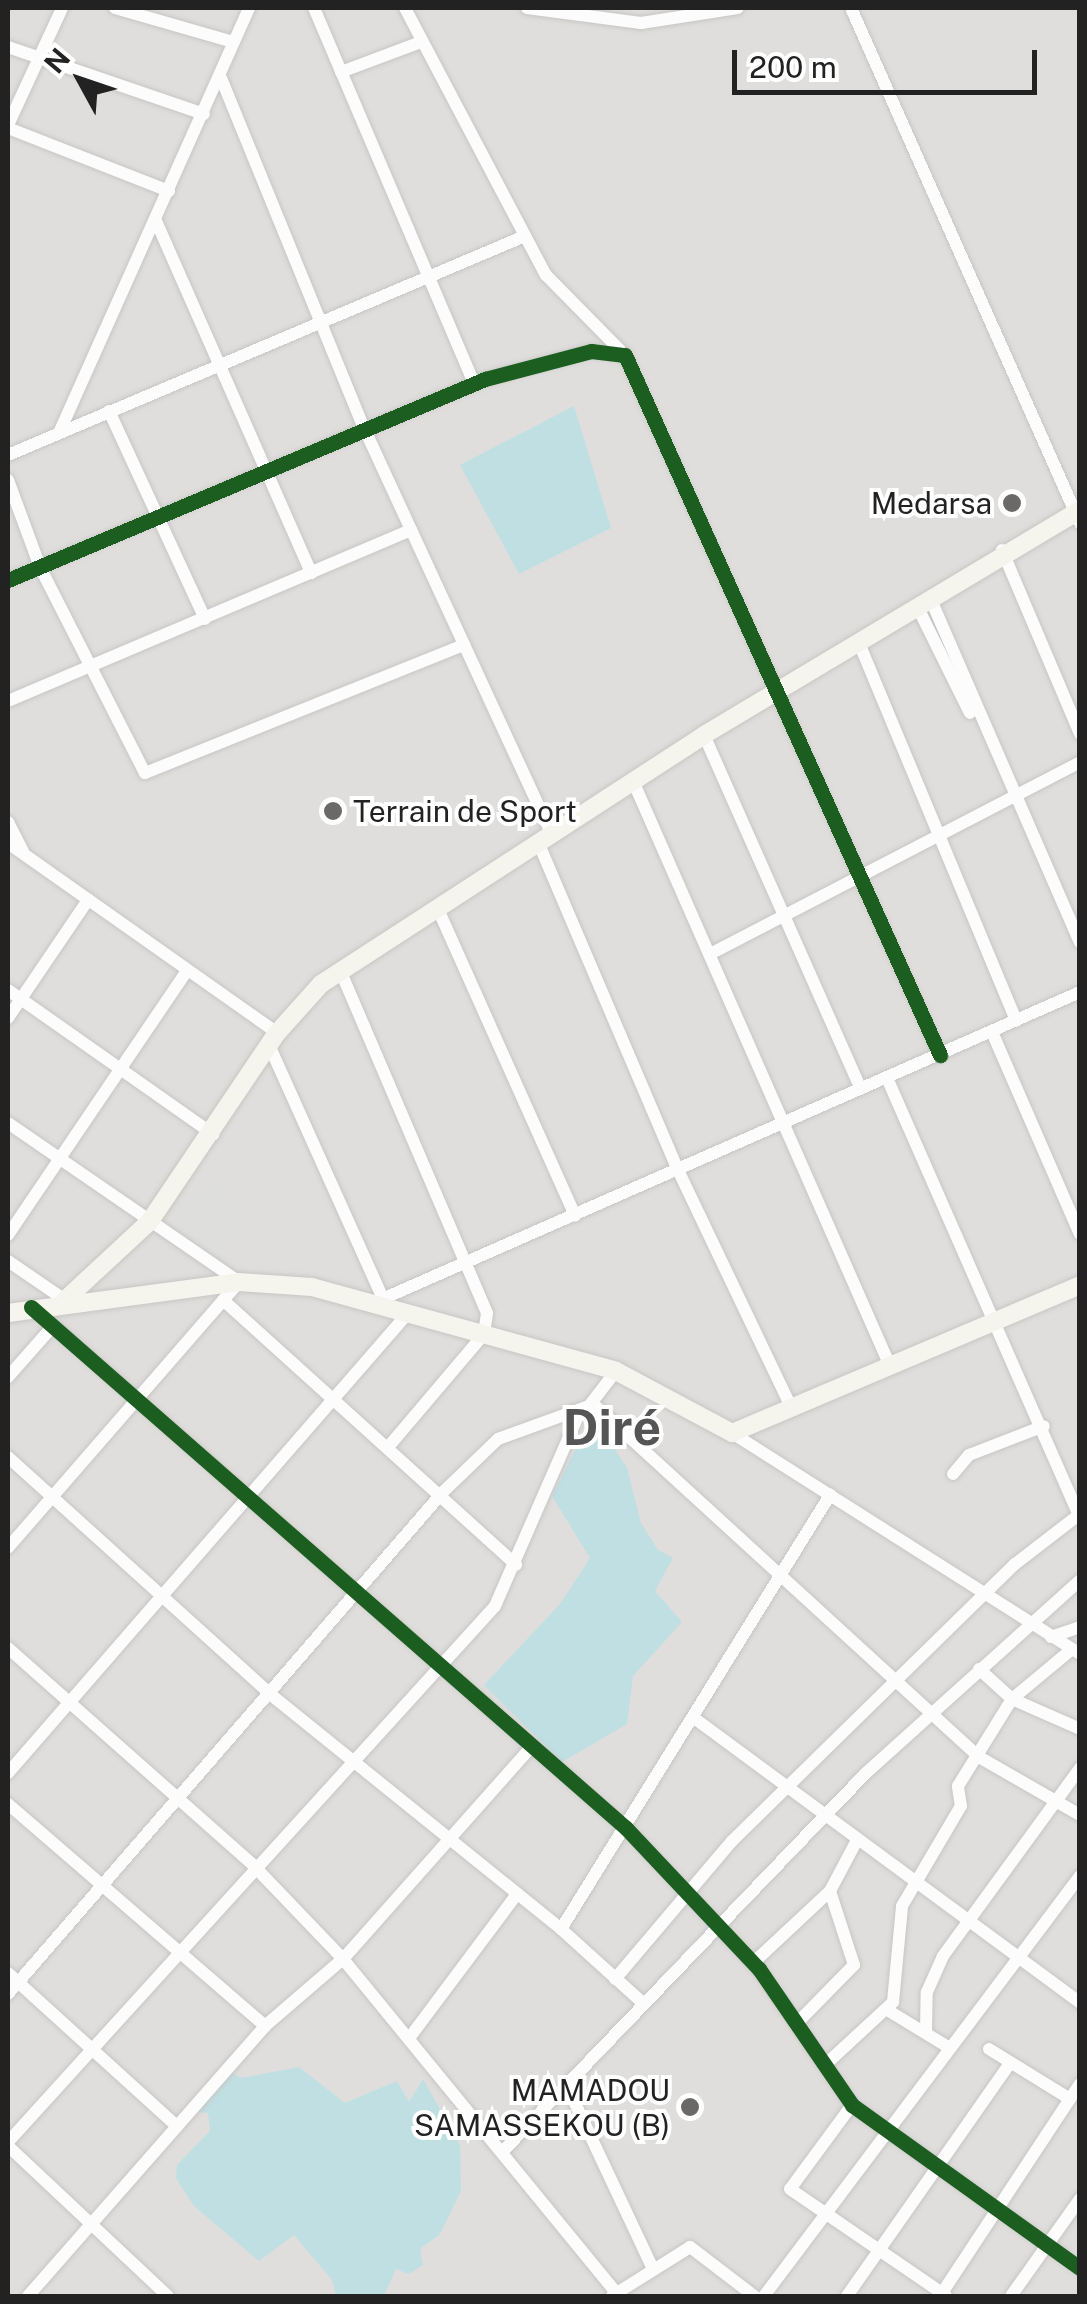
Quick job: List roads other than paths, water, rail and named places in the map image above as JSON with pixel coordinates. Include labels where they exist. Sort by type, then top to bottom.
[{"type":"main road","points":[[65,1300],[150,1221],[273,1039],[340,970],[704,735],[924,604],[1002,550],[1078,515]]},
{"type":"main road","points":[[8,1313],[65,1300],[238,1282],[312,1287],[377,1300],[616,1371],[732,1433],[1080,1285]]},
{"type":"street","points":[[62,8],[36,57],[8,127],[169,191]]},
{"type":"street","points":[[116,8],[233,42]]},
{"type":"street","points":[[59,433],[221,78],[248,8]]},
{"type":"street","points":[[314,8],[474,383]]},
{"type":"street","points":[[405,8],[554,285],[625,355],[857,878],[940,1055]]},
{"type":"street","points":[[527,8],[641,23],[738,8]]},
{"type":"street","points":[[851,8],[1078,515]]},
{"type":"street","points":[[341,72],[421,42]]},
{"type":"street","points":[[8,47],[204,114]]},
{"type":"street","points":[[221,78],[364,428],[464,645],[545,838],[678,1170],[792,1409]]},
{"type":"street","points":[[156,221],[311,573]]},
{"type":"street","points":[[8,455],[525,236]]},
{"type":"street","points":[[8,580],[474,383],[591,350],[625,355]]},
{"type":"street","points":[[109,411],[205,619]]},
{"type":"street","points":[[8,480],[40,566],[145,773],[464,645]]},
{"type":"street","points":[[8,701],[411,530]]},
{"type":"street","points":[[1002,550],[1080,734]]},
{"type":"street","points":[[924,604],[985,743]]},
{"type":"street","points":[[924,604],[1080,942]]},
{"type":"street","points":[[859,643],[936,837],[1016,1021]]},
{"type":"street","points":[[704,735],[861,1089]]},
{"type":"street","points":[[712,953],[1080,762]]},
{"type":"street","points":[[634,781],[890,1366]]},
{"type":"street","points":[[8,822],[26,856]]},
{"type":"street","points":[[8,843],[273,1039],[377,1300],[1080,992]]},
{"type":"street","points":[[8,1018],[88,900]]},
{"type":"street","points":[[438,908],[575,1215]]},
{"type":"street","points":[[340,970],[484,1297],[484,1334],[389,1446]]},
{"type":"street","points":[[8,1235],[186,971]]},
{"type":"street","points":[[8,990],[212,1134]]},
{"type":"street","points":[[992,1032],[1080,1234]]},
{"type":"street","points":[[615,1979],[784,1790],[987,1591],[1079,1514],[1044,1426],[887,1078]]},
{"type":"street","points":[[8,1122],[238,1282],[8,1548]]},
{"type":"street","points":[[8,1261],[65,1300]]},
{"type":"street","points":[[224,1300],[443,1492],[516,1565]]},
{"type":"street","points":[[31,1306],[626,1828],[694,1894],[753,1963],[852,2105],[1080,2268]]},
{"type":"street","points":[[8,1773],[409,1312]]},
{"type":"street","points":[[8,1377],[53,1326]]},
{"type":"street","points":[[168,2296],[8,2144],[254,1865],[495,1606],[586,1407],[616,1371]]},
{"type":"street","points":[[8,1994],[13,1978],[102,1885],[176,1794],[270,1694],[443,1492],[498,1438],[586,1407]]},
{"type":"street","points":[[586,1407],[978,1757],[1080,1815]]},
{"type":"street","points":[[953,1474],[969,1456],[1044,1426]]},
{"type":"street","points":[[732,1433],[987,1591],[1029,1624],[1076,1652],[1012,1698],[958,1786],[961,1806],[912,1880],[888,2011],[825,2065]]},
{"type":"street","points":[[8,1457],[270,1694],[446,1840],[561,1928],[644,2004]]},
{"type":"street","points":[[561,1928],[830,1495]]},
{"type":"street","points":[[505,2149],[822,1818],[931,1713],[1080,1580]]},
{"type":"street","points":[[1050,1637],[1080,1627]]},
{"type":"street","points":[[8,1648],[254,1865],[344,1958],[505,2149],[615,2296],[690,2247],[754,2296]]},
{"type":"street","points":[[980,1669],[1012,1698],[1080,1729]]},
{"type":"street","points":[[694,1718],[784,1790],[1080,2003]]},
{"type":"street","points":[[28,2296],[265,2026],[344,1958],[532,1746]]},
{"type":"street","points":[[926,2031],[928,1992],[969,1921],[1080,1768]]},
{"type":"street","points":[[8,1804],[265,2026]]},
{"type":"street","points":[[753,1963],[830,1892],[856,1842]]},
{"type":"street","points":[[764,2296],[1080,1876]]},
{"type":"street","points":[[796,2024],[854,1964],[830,1892]]},
{"type":"street","points":[[410,2037],[518,1894]]},
{"type":"street","points":[[13,1978],[177,2126]]},
{"type":"street","points":[[888,2011],[948,2047]]},
{"type":"street","points":[[989,2048],[1070,2099]]},
{"type":"street","points":[[847,2296],[1010,2063]]},
{"type":"street","points":[[566,2084],[653,2269]]},
{"type":"street","points":[[852,2105],[789,2182],[823,2216],[877,2248],[943,2296],[1080,2084]]},
{"type":"street","points":[[1010,2296],[1080,2198]]},
{"type":"water","points":[[574,406],[611,528],[519,574],[460,465]]},
{"type":"water","points":[[603,1431],[627,1468],[641,1523],[658,1550],[673,1558],[655,1591],[682,1622],[633,1676],[627,1724],[562,1762],[484,1685],[560,1604],[590,1558],[552,1496],[584,1433]]},
{"type":"water","points":[[222,2067],[241,2078],[299,2067],[345,2103],[397,2081],[409,2102],[423,2079],[460,2145],[461,2191],[440,2234],[420,2249],[423,2265],[409,2274],[396,2269],[384,2296],[336,2296],[332,2280],[294,2235],[259,2261],[194,2206],[176,2178],[177,2165],[210,2131],[208,2113],[190,2111]]},
{"type":"place","name":"Medarsa","points":[[1012,503]]},
{"type":"place","name":"Terrain de Sport","points":[[333,811]]},
{"type":"place","name":"MAMADOU SAMASSEKOU (B)","points":[[690,2107]]},
{"type":"district","name":"Diré","points":[[612,1427]]}]
